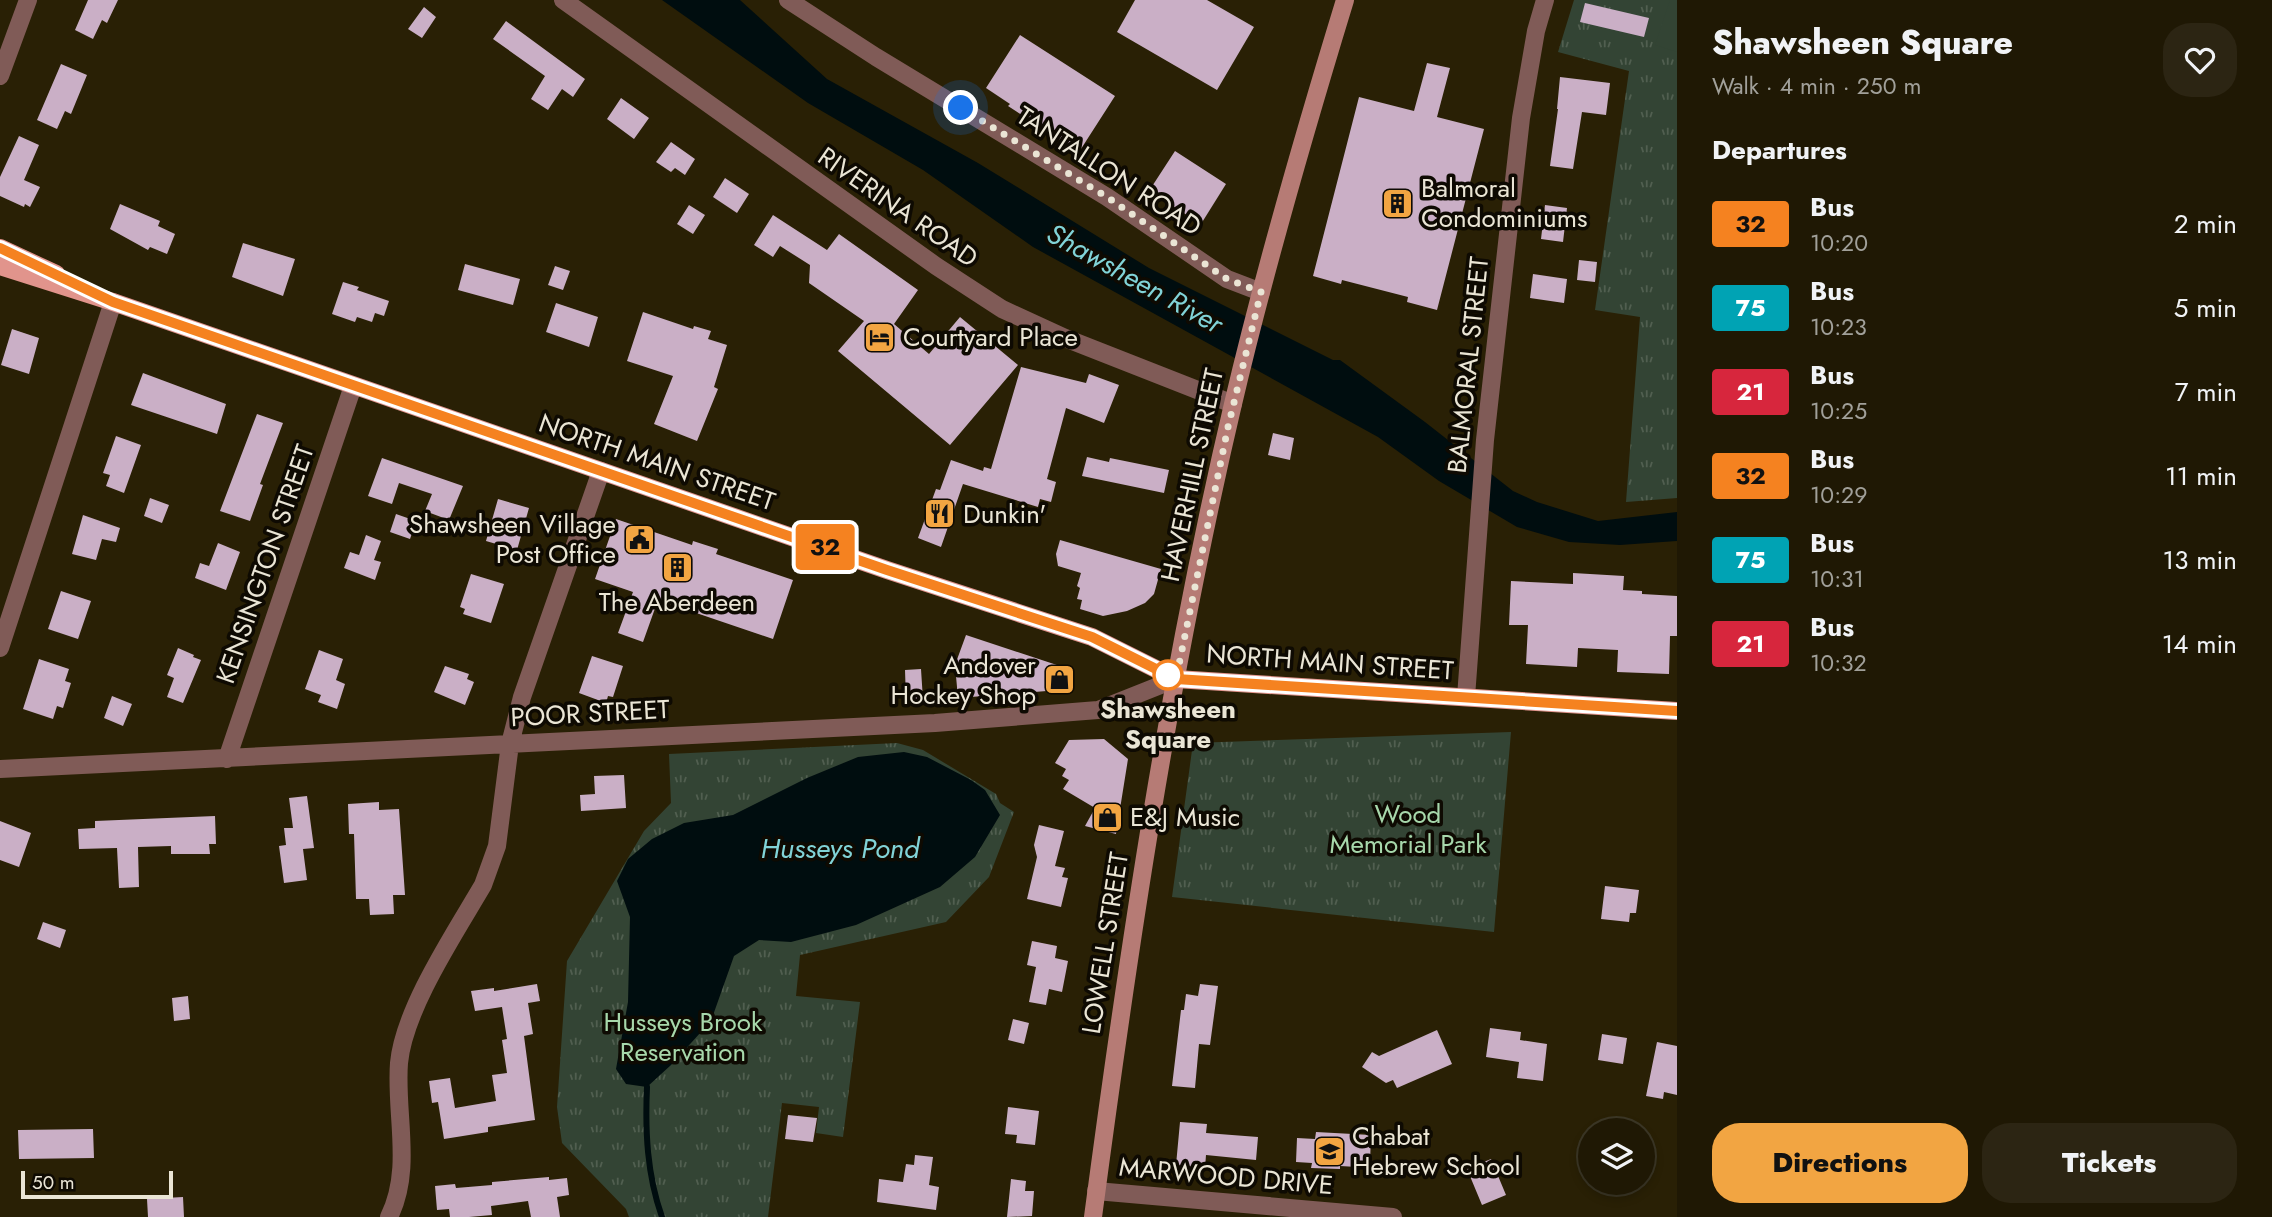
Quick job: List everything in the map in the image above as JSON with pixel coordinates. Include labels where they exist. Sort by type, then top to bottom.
[{"type":"main road","name":"HAVERHILL STREET","points":[[1176,679],[1233,404],[1258,301],[1300,146],[1345,0]]},
{"type":"main road","points":[[0,248],[113,302]]},
{"type":"main road","name":"NORTH MAIN STREET","points":[[0,266],[113,302],[887,570],[1092,637],[1176,679],[1677,711]]},
{"type":"main road","name":"LOWELL STREET","points":[[1093,1217],[1118,1029],[1176,679]]},
{"type":"street","points":[[0,76],[29,0]]},
{"type":"street","name":"RIVERINA ROAD","points":[[563,0],[936,266],[1002,309],[1065,338],[1233,404]]},
{"type":"street","name":"TANTALLON ROAD","points":[[788,0],[876,57],[1107,197],[1258,301]]},
{"type":"street","name":"BALMORAL STREET","points":[[1466,697],[1485,440],[1521,118],[1536,31],[1545,0]]},
{"type":"street","points":[[0,648],[113,302]]},
{"type":"street","name":"KENSINGTON STREET","points":[[227,759],[353,386]]},
{"type":"street","points":[[388,1217],[396,1198],[401,1171],[399,1064],[402,1046],[419,999],[491,866],[501,825],[510,744],[522,697],[601,471]]},
{"type":"street","name":"POOR STREET","points":[[0,769],[935,723],[1098,710],[1176,679]]},
{"type":"street","name":"MARWOOD DRIVE","points":[[1096,1191],[1393,1217]]},
{"type":"green space","points":[[1574,0],[1677,0],[1677,498],[1626,502],[1640,317],[1595,310],[1629,71],[1558,52]]},
{"type":"green space","points":[[1670,0],[1677,0],[1677,52],[1655,45]]},
{"type":"green space","name":"Wood Memorial Park","points":[[1511,732],[1494,932],[1172,897],[1193,743]]},
{"type":"green space","name":"Husseys Brook Reservation","points":[[897,743],[923,750],[996,794],[1000,803],[1014,812],[989,877],[946,922],[800,955],[796,996],[860,1002],[843,1137],[816,1133],[819,1107],[782,1103],[768,1217],[629,1217],[626,1209],[562,1143],[557,1107],[567,961],[644,831],[671,803],[669,754]]},
{"type":"water","name":"Shawsheen River","points":[[662,0],[740,0],[827,79],[978,163],[1149,268],[1333,360],[1340,360],[1513,491],[1537,502],[1598,521],[1677,512],[1677,541],[1620,545],[1569,542],[1517,527],[1439,481],[1378,437],[1033,247],[923,170],[808,103]]},
{"type":"water","name":"Husseys Pond","points":[[904,752],[927,757],[985,790],[1000,815],[975,857],[940,887],[856,925],[791,942],[759,940],[734,956],[711,1021],[647,1087],[626,1084],[616,1069],[628,1002],[630,917],[617,881],[628,859],[652,839],[684,823],[733,815],[807,778],[858,757]]},
{"type":"building","points":[[88,0],[118,0],[107,23],[102,20],[93,39],[75,30]]},
{"type":"building","points":[[1135,0],[1207,0],[1254,27],[1217,90],[1117,32]]},
{"type":"building","points":[[1585,3],[1649,18],[1644,37],[1580,22]]},
{"type":"building","points":[[424,7],[436,17],[422,38],[408,29]]},
{"type":"building","points":[[506,21],[585,79],[573,97],[562,89],[548,110],[531,99],[545,76],[493,39]]},
{"type":"building","points":[[1020,35],[1115,96],[1079,152],[1008,106],[1010,104],[986,88]]},
{"type":"building","name":"Balmoral Condominiums","points":[[1427,63],[1450,68],[1437,117],[1484,129],[1437,310],[1407,302],[1408,297],[1342,280],[1341,284],[1313,276],[1359,97],[1414,111]]},
{"type":"building","points":[[61,64],[87,75],[71,114],[65,111],[57,129],[37,120]]},
{"type":"building","points":[[1560,77],[1610,83],[1606,115],[1582,112],[1573,169],[1550,166]]},
{"type":"building","points":[[621,98],[649,118],[634,139],[607,119]]},
{"type":"building","points":[[19,136],[39,145],[24,180],[40,187],[30,207],[0,196],[0,177]]},
{"type":"building","points":[[671,142],[695,159],[685,175],[675,168],[671,172],[656,162]]},
{"type":"building","points":[[1175,151],[1226,184],[1201,224],[1149,191]]},
{"type":"building","points":[[725,178],[749,194],[737,213],[713,197]]},
{"type":"building","points":[[120,204],[160,221],[158,226],[175,234],[167,254],[150,247],[148,250],[110,229]]},
{"type":"building","points":[[689,205],[705,215],[693,234],[677,224]]},
{"type":"building","points":[[1545,205],[1567,208],[1563,242],[1541,239]]},
{"type":"building","name":"Courtyard Place","points":[[773,215],[827,250],[839,234],[918,290],[894,324],[929,354],[960,317],[1018,365],[950,445],[838,351],[864,321],[809,283],[810,265],[780,246],[773,257],[754,245]]},
{"type":"building","points":[[243,243],[295,259],[283,296],[232,277]]},
{"type":"building","points":[[1579,260],[1597,262],[1595,282],[1577,280]]},
{"type":"building","points":[[465,264],[520,279],[513,305],[458,290]]},
{"type":"building","points":[[555,266],[570,271],[563,290],[548,285]]},
{"type":"building","points":[[1533,274],[1567,279],[1564,303],[1530,298]]},
{"type":"building","points":[[343,282],[389,301],[384,316],[375,313],[372,322],[357,317],[355,322],[332,314]]},
{"type":"building","points":[[556,303],[598,317],[589,347],[546,332]]},
{"type":"building","points":[[643,312],[693,329],[694,326],[711,331],[708,339],[727,345],[714,387],[718,389],[697,441],[654,424],[673,376],[627,361]]},
{"type":"building","points":[[12,329],[39,338],[29,374],[1,365]]},
{"type":"building","points":[[1021,367],[1086,383],[1089,374],[1119,385],[1104,423],[1066,408],[1047,479],[1056,482],[1051,502],[1040,499],[1038,507],[963,484],[941,547],[918,538],[936,489],[940,490],[951,460],[983,471],[984,467],[991,469]]},
{"type":"building","points":[[143,373],[226,404],[217,434],[131,405]]},
{"type":"building","points":[[257,414],[283,423],[260,484],[263,485],[250,521],[220,511]]},
{"type":"building","points":[[1273,433],[1294,438],[1290,460],[1268,455]]},
{"type":"building","points":[[116,436],[141,445],[124,493],[106,486],[110,475],[103,473]]},
{"type":"building","points":[[1087,457],[1109,462],[1110,458],[1169,470],[1164,493],[1082,476]]},
{"type":"building","points":[[382,458],[463,486],[449,520],[425,511],[432,494],[399,483],[392,504],[368,496]]},
{"type":"building","points":[[150,498],[169,505],[162,523],[144,516]]},
{"type":"building","points":[[498,499],[529,508],[517,550],[486,541]]},
{"type":"building","points":[[396,514],[416,521],[410,539],[390,532]]},
{"type":"building","points":[[83,515],[120,528],[116,542],[102,539],[96,560],[72,554]]},
{"type":"building","name":"The Aberdeen","points":[[616,519],[692,545],[693,541],[718,549],[716,554],[793,580],[773,639],[658,600],[643,642],[618,633],[633,592],[595,579]]},
{"type":"building","points":[[366,535],[381,541],[374,560],[381,562],[375,580],[344,568],[350,552],[359,555]]},
{"type":"building","points":[[1060,540],[1161,569],[1154,594],[1145,603],[1127,611],[1103,616],[1080,609],[1082,600],[1077,599],[1080,588],[1077,586],[1081,573],[1058,566],[1056,554]]},
{"type":"building","points":[[218,543],[240,552],[226,590],[195,578],[200,563],[209,566]]},
{"type":"building","points":[[1573,573],[1624,576],[1623,590],[1677,596],[1677,636],[1670,636],[1669,674],[1617,672],[1618,650],[1578,648],[1577,667],[1526,664],[1528,625],[1509,625],[1511,581],[1573,584]]},
{"type":"building","points":[[471,574],[504,584],[491,623],[463,614],[465,609],[460,607]]},
{"type":"building","points":[[61,591],[91,601],[78,639],[48,629]]},
{"type":"building","points":[[966,635],[1063,667],[1069,674],[1068,683],[1059,690],[958,698],[955,665]]},
{"type":"building","points":[[178,648],[201,660],[183,703],[167,697],[174,678],[167,675]]},
{"type":"building","points":[[319,650],[343,659],[336,680],[345,684],[337,709],[318,702],[321,695],[305,689]]},
{"type":"building","points":[[592,656],[623,666],[613,697],[608,696],[606,703],[579,693]]},
{"type":"building","points":[[39,659],[69,669],[65,681],[71,683],[63,708],[57,706],[53,719],[23,709]]},
{"type":"building","points":[[445,666],[469,674],[467,679],[474,682],[465,705],[434,692]]},
{"type":"building","points":[[921,669],[923,700],[906,701],[905,670]]},
{"type":"building","points":[[112,696],[132,704],[123,726],[104,718]]},
{"type":"building","points":[[1104,739],[1128,759],[1116,834],[1085,826],[1095,808],[1063,789],[1069,780],[1062,776],[1066,769],[1055,763],[1069,740]]},
{"type":"building","points":[[624,775],[626,808],[581,811],[580,795],[595,794],[594,776]]},
{"type":"building","points":[[307,796],[314,848],[303,849],[307,880],[284,883],[279,846],[286,845],[284,828],[293,828],[289,798]]},
{"type":"building","points":[[379,802],[379,810],[399,809],[405,895],[393,895],[394,914],[370,915],[369,899],[356,899],[354,834],[349,834],[348,804]]},
{"type":"building","points":[[215,816],[216,844],[209,844],[210,854],[171,854],[171,846],[138,847],[139,887],[119,888],[117,848],[79,849],[78,829],[95,828],[95,821]]},
{"type":"building","points":[[0,821],[31,833],[19,867],[0,860]]},
{"type":"building","points":[[1039,825],[1064,831],[1055,866],[1065,868],[1062,877],[1068,878],[1061,907],[1027,899],[1037,857],[1034,845]]},
{"type":"building","points":[[1605,886],[1639,890],[1636,913],[1630,913],[1629,922],[1601,919]]},
{"type":"building","points":[[43,922],[66,930],[60,948],[37,939]]},
{"type":"building","points":[[1032,941],[1057,946],[1055,958],[1068,961],[1062,992],[1049,989],[1046,1005],[1029,1002],[1036,967],[1027,965]]},
{"type":"building","points":[[537,984],[540,1001],[528,1003],[533,1034],[524,1036],[535,1120],[488,1127],[488,1132],[444,1139],[438,1102],[432,1103],[429,1081],[450,1078],[455,1108],[496,1101],[492,1075],[507,1073],[502,1040],[507,1039],[502,1007],[475,1011],[471,991],[494,988],[494,991]]},
{"type":"building","points":[[1200,984],[1218,986],[1210,1045],[1199,1044],[1195,1088],[1172,1086],[1181,1010],[1184,1010],[1186,994],[1198,996]]},
{"type":"building","points":[[188,996],[190,1019],[174,1021],[172,998]]},
{"type":"building","points":[[1013,1019],[1029,1023],[1024,1044],[1008,1040]]},
{"type":"building","points":[[1490,1028],[1521,1032],[1520,1040],[1547,1044],[1543,1081],[1517,1078],[1519,1062],[1486,1057]]},
{"type":"building","points":[[1437,1030],[1452,1064],[1397,1088],[1393,1080],[1386,1083],[1362,1067],[1372,1052],[1379,1056]]},
{"type":"building","points":[[1602,1034],[1627,1038],[1623,1064],[1598,1060]]},
{"type":"building","points":[[1657,1042],[1677,1046],[1677,1095],[1664,1092],[1663,1099],[1646,1096]]},
{"type":"building","points":[[1008,1107],[1039,1111],[1035,1145],[1016,1143],[1017,1135],[1005,1134]]},
{"type":"building","points":[[788,1115],[817,1118],[813,1142],[785,1139]]},
{"type":"building","points":[[1180,1122],[1207,1124],[1206,1133],[1258,1137],[1256,1160],[1206,1155],[1205,1168],[1176,1165]]},
{"type":"building","points":[[93,1129],[94,1158],[19,1159],[18,1130]]},
{"type":"building","points":[[1316,1132],[1371,1135],[1370,1163],[1357,1163],[1357,1167],[1340,1166],[1340,1169],[1311,1168],[1312,1163],[1296,1162],[1297,1138],[1315,1139]]},
{"type":"building","points":[[915,1155],[933,1157],[929,1185],[939,1187],[936,1210],[877,1202],[879,1179],[903,1182],[906,1164],[914,1165]]},
{"type":"building","points":[[1491,1159],[1506,1195],[1482,1205],[1467,1169]]},
{"type":"building","points":[[549,1177],[549,1180],[567,1178],[569,1195],[557,1197],[560,1217],[531,1217],[528,1201],[491,1206],[492,1215],[450,1217],[449,1209],[437,1210],[435,1186],[455,1184],[456,1188]]},
{"type":"building","points":[[1011,1179],[1026,1181],[1025,1191],[1034,1191],[1032,1216],[1007,1217]]},
{"type":"building","points":[[183,1197],[184,1217],[148,1217],[147,1199]]},
{"type":"waterway","points":[[647,1087],[648,1153],[662,1217]]},
{"type":"bus line","name":"32","points":[[0,248],[113,302],[887,570],[1092,637],[1176,679],[1677,711]]},
{"type":"place","name":"Balmoral Condominiums","points":[[1398,203]]},
{"type":"place","name":"Courtyard Place","points":[[880,337]]},
{"type":"place","name":"Dunkin'","points":[[940,514]]},
{"type":"place","name":"Shawsheen Village Post Office","points":[[639,539]]},
{"type":"place","name":"The Aberdeen","points":[[677,567]]},
{"type":"place","name":"Shawsheen Square","points":[[1168,675]]},
{"type":"place","name":"Andover Hockey Shop","points":[[1059,680]]},
{"type":"place","name":"E&J Music","points":[[1107,817]]},
{"type":"place","name":"Chabat Hebrew School","points":[[1329,1151]]},
{"type":"route","points":[[961,108],[1107,197],[1227,279],[1261,292],[1233,404],[1176,679],[1168,675]]}]
